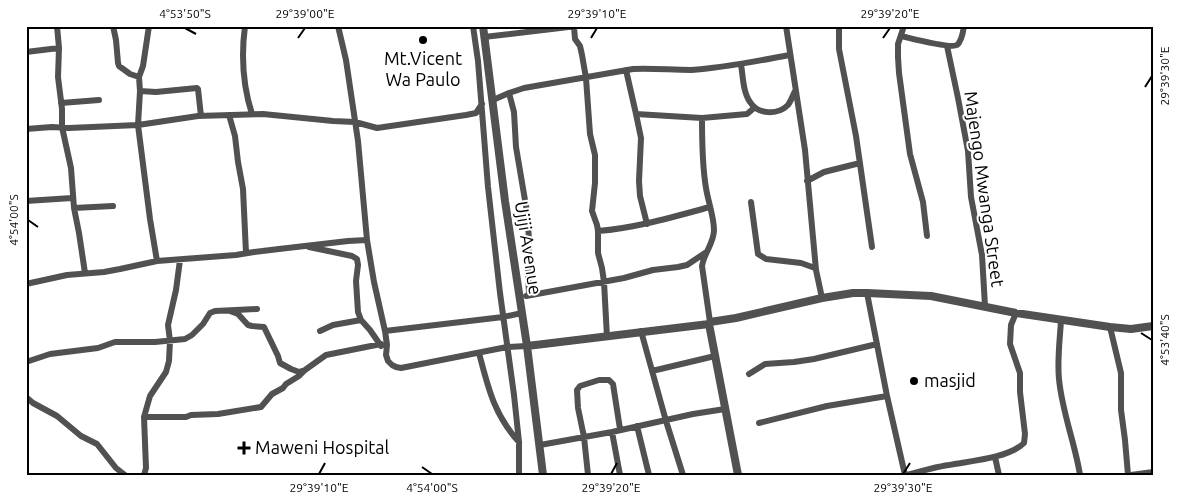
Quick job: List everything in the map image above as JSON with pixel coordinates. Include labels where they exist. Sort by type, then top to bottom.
[{"type":"street","points":[[57,26],[59,48],[58,77],[62,127],[72,176],[72,198],[86,273]]},
{"type":"street","points":[[113,26],[119,66],[139,78]]},
{"type":"street","points":[[149,26],[143,66],[139,78],[138,125],[157,261]]},
{"type":"street","points":[[245,26],[244,85],[252,114]]},
{"type":"street","points":[[338,26],[346,60],[362,172],[367,240],[385,331],[386,355]]},
{"type":"street","points":[[473,26],[482,104],[488,187],[519,442],[519,475]]},
{"type":"street","name":"Ujiji Avenue","points":[[483,26],[543,475]]},
{"type":"street","points":[[484,37],[578,26]]},
{"type":"street","points":[[786,26],[805,150],[815,268],[822,298]]},
{"type":"street","points":[[839,26],[839,50],[860,163],[872,247]]},
{"type":"street","points":[[904,26],[898,44],[899,73],[910,154],[922,202],[927,236]]},
{"type":"street","points":[[901,36],[954,46],[958,44],[964,26]]},
{"type":"street","points":[[574,27],[575,39],[580,46],[586,78],[590,134],[595,154],[596,183],[592,211],[598,231],[598,253],[604,282],[607,336]]},
{"type":"street","name":"Majengo Mwanga Street","points":[[946,46],[956,84],[968,151],[971,197],[982,255],[985,306]]},
{"type":"street","points":[[26,52],[59,48]]},
{"type":"street","points":[[493,100],[524,88],[626,70],[647,68],[692,70],[790,55]]},
{"type":"street","points":[[741,64],[748,98],[754,108],[759,111],[774,112],[781,109],[789,104],[796,90]]},
{"type":"street","points":[[626,70],[641,138],[639,182],[640,196],[647,224]]},
{"type":"street","points":[[140,91],[156,92],[196,88],[199,93],[201,116]]},
{"type":"street","points":[[509,93],[514,112],[516,146],[529,239],[529,295]]},
{"type":"street","points":[[61,103],[99,100]]},
{"type":"street","points":[[26,129],[138,125],[201,116],[252,114],[333,122],[355,122],[377,128],[476,113],[482,104]]},
{"type":"street","points":[[636,114],[702,118],[747,114],[754,108]]},
{"type":"street","points":[[229,115],[235,136],[243,189],[246,253]]},
{"type":"street","points":[[702,118],[706,187],[714,229],[713,237],[703,258],[702,266],[709,323],[738,475]]},
{"type":"street","points":[[807,181],[824,172],[860,163]]},
{"type":"street","points":[[26,201],[72,198]]},
{"type":"street","points":[[752,202],[758,254],[766,259],[801,263],[815,268]]},
{"type":"street","points":[[74,208],[112,206]]},
{"type":"street","points":[[598,231],[616,230],[647,224],[710,207]]},
{"type":"street","points":[[26,284],[67,275],[104,272],[157,261],[236,255],[367,240]]},
{"type":"street","points":[[305,246],[352,256],[357,259],[356,296],[361,320],[381,344],[388,361],[392,365],[401,368],[507,347],[709,323],[822,298],[867,293],[926,296],[1110,327],[1131,329],[1153,326]]},
{"type":"street","points":[[520,297],[624,278],[652,270],[664,270],[688,265],[706,252]]},
{"type":"street","points":[[144,475],[146,468],[144,417],[150,396],[168,366],[170,341],[168,325],[176,290],[180,260]]},
{"type":"street","points":[[867,293],[887,396],[906,475],[946,465],[995,457],[1015,450],[1024,443],[1020,373],[1010,344],[1011,325],[1016,312]]},
{"type":"street","points":[[26,362],[50,354],[98,348],[115,342],[185,339],[205,322],[210,313],[256,309]]},
{"type":"street","points":[[228,311],[241,317],[248,325],[264,327],[280,363],[299,372],[305,370]]},
{"type":"street","points":[[385,331],[522,313]]},
{"type":"street","points":[[320,331],[333,325],[361,320]]},
{"type":"street","points":[[1061,320],[1059,379],[1080,475]]},
{"type":"street","points":[[1110,327],[1121,373],[1121,410],[1129,475],[1153,472]]},
{"type":"street","points":[[641,331],[683,475]]},
{"type":"street","points":[[144,417],[186,417],[191,414],[224,413],[263,407],[272,394],[283,388],[326,355],[381,344]]},
{"type":"street","points":[[749,374],[765,364],[814,359],[878,344]]},
{"type":"street","points":[[479,353],[493,402],[506,427],[519,442]]},
{"type":"street","points":[[652,371],[715,356]]},
{"type":"street","points":[[588,475],[584,436],[578,408],[577,390],[580,386],[599,380],[611,381],[620,429]]},
{"type":"street","points":[[759,424],[827,406],[887,396]]},
{"type":"street","points":[[26,397],[32,403],[57,416],[81,436],[97,444],[116,468],[125,475]]},
{"type":"street","points":[[540,445],[725,409]]},
{"type":"street","points":[[637,426],[649,475]]},
{"type":"street","points":[[612,432],[620,475]]},
{"type":"street","points":[[995,457],[999,475]]},
{"type":"place","name":"Mt.Vicent Wa Paulo","points":[[423,40]]},
{"type":"place","name":"masjid","points":[[914,381]]},
{"type":"place","name":"Maweni Hospital","points":[[244,448]]}]
